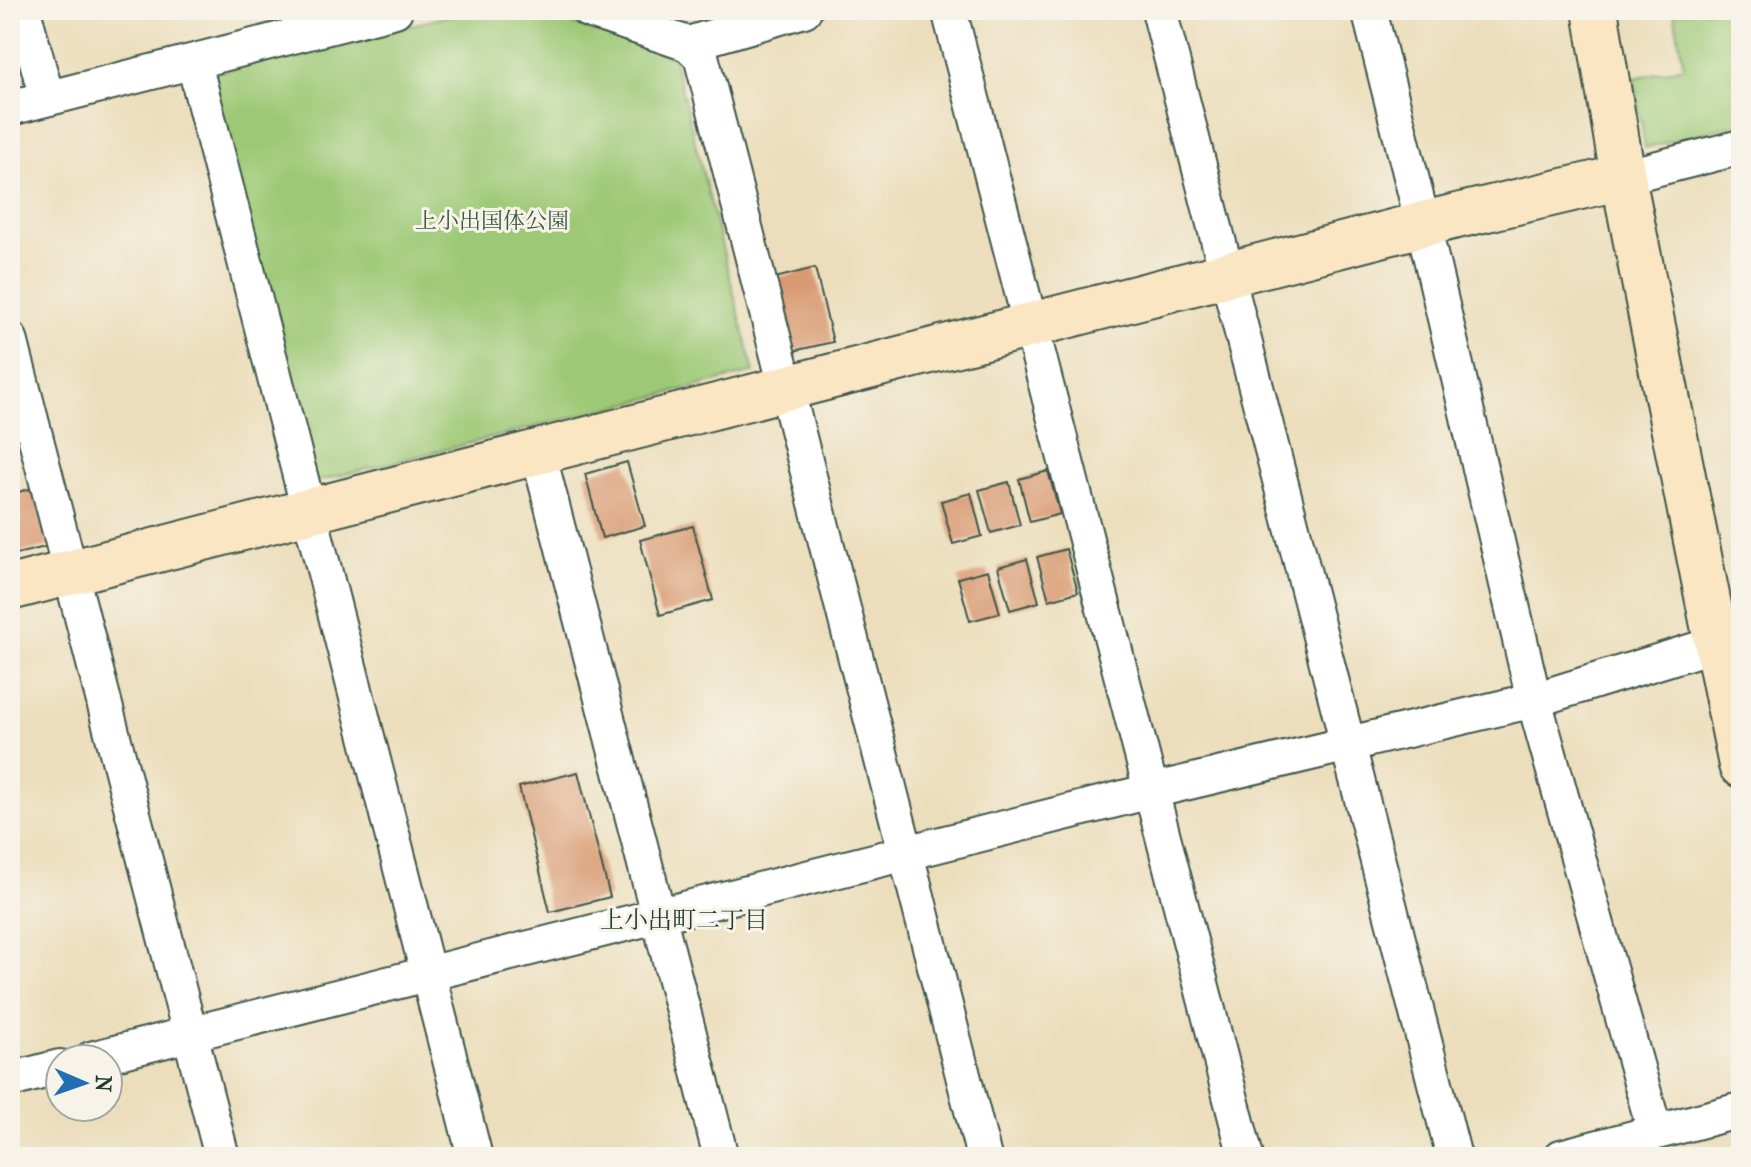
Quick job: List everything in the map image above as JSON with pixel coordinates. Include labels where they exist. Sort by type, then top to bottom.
[{"type":"street","points":[[23,10],[47,98]]},
{"type":"street","points":[[10,108],[395,10]]},
{"type":"street","points":[[588,10],[688,44],[701,56],[784,389],[984,1157]]},
{"type":"street","points":[[688,44],[804,10]]},
{"type":"street","points":[[949,10],[1246,1157]]},
{"type":"street","points":[[1159,10],[1454,1157]]},
{"type":"street","points":[[1369,10],[1423,224],[1534,700],[1655,1132]]},
{"type":"street","points":[[1595,10],[1623,177],[1729,639],[1741,765]]},
{"type":"street","points":[[194,63],[475,1157]]},
{"type":"street","points":[[10,588],[1423,224],[1741,147]]},
{"type":"street","points":[[10,339],[222,1157]]},
{"type":"street","points":[[538,452],[721,1157]]},
{"type":"street","points":[[124,1051],[1151,791],[1534,700],[1729,639]]},
{"type":"street","points":[[10,1080],[44,1071]]},
{"type":"street","points":[[1561,1157],[1741,1110]]},
{"type":"green space","name":"上小出国体公園","points":[[473,10],[529,10],[673,56],[754,372],[315,482],[207,75]]},
{"type":"green space","points":[[1728,10],[1741,90],[1741,123],[1645,148],[1634,78],[1684,67],[1674,13]]},
{"type":"building","points":[[10,42],[18,69],[10,71]]},
{"type":"building","points":[[815,268],[833,342],[789,352],[771,279]]},
{"type":"building","points":[[627,462],[645,526],[602,538],[585,474]]},
{"type":"building","points":[[1048,471],[1060,514],[1030,522],[1019,479]]},
{"type":"building","points":[[1009,482],[1020,525],[991,533],[979,490]]},
{"type":"building","points":[[34,488],[49,546],[13,555],[10,494]]},
{"type":"building","points":[[971,493],[982,536],[953,544],[941,501]]},
{"type":"building","points":[[693,526],[713,600],[660,615],[640,540]]},
{"type":"building","points":[[1066,549],[1078,592],[1049,600],[1037,557]]},
{"type":"building","points":[[1027,559],[1039,602],[1010,610],[998,567]]},
{"type":"building","points":[[988,570],[1000,613],[970,621],[958,578]]},
{"type":"building","points":[[578,772],[610,897],[550,912],[519,787]]},
{"type":"district","name":"上小出町二丁目","points":[[684,920]]}]
